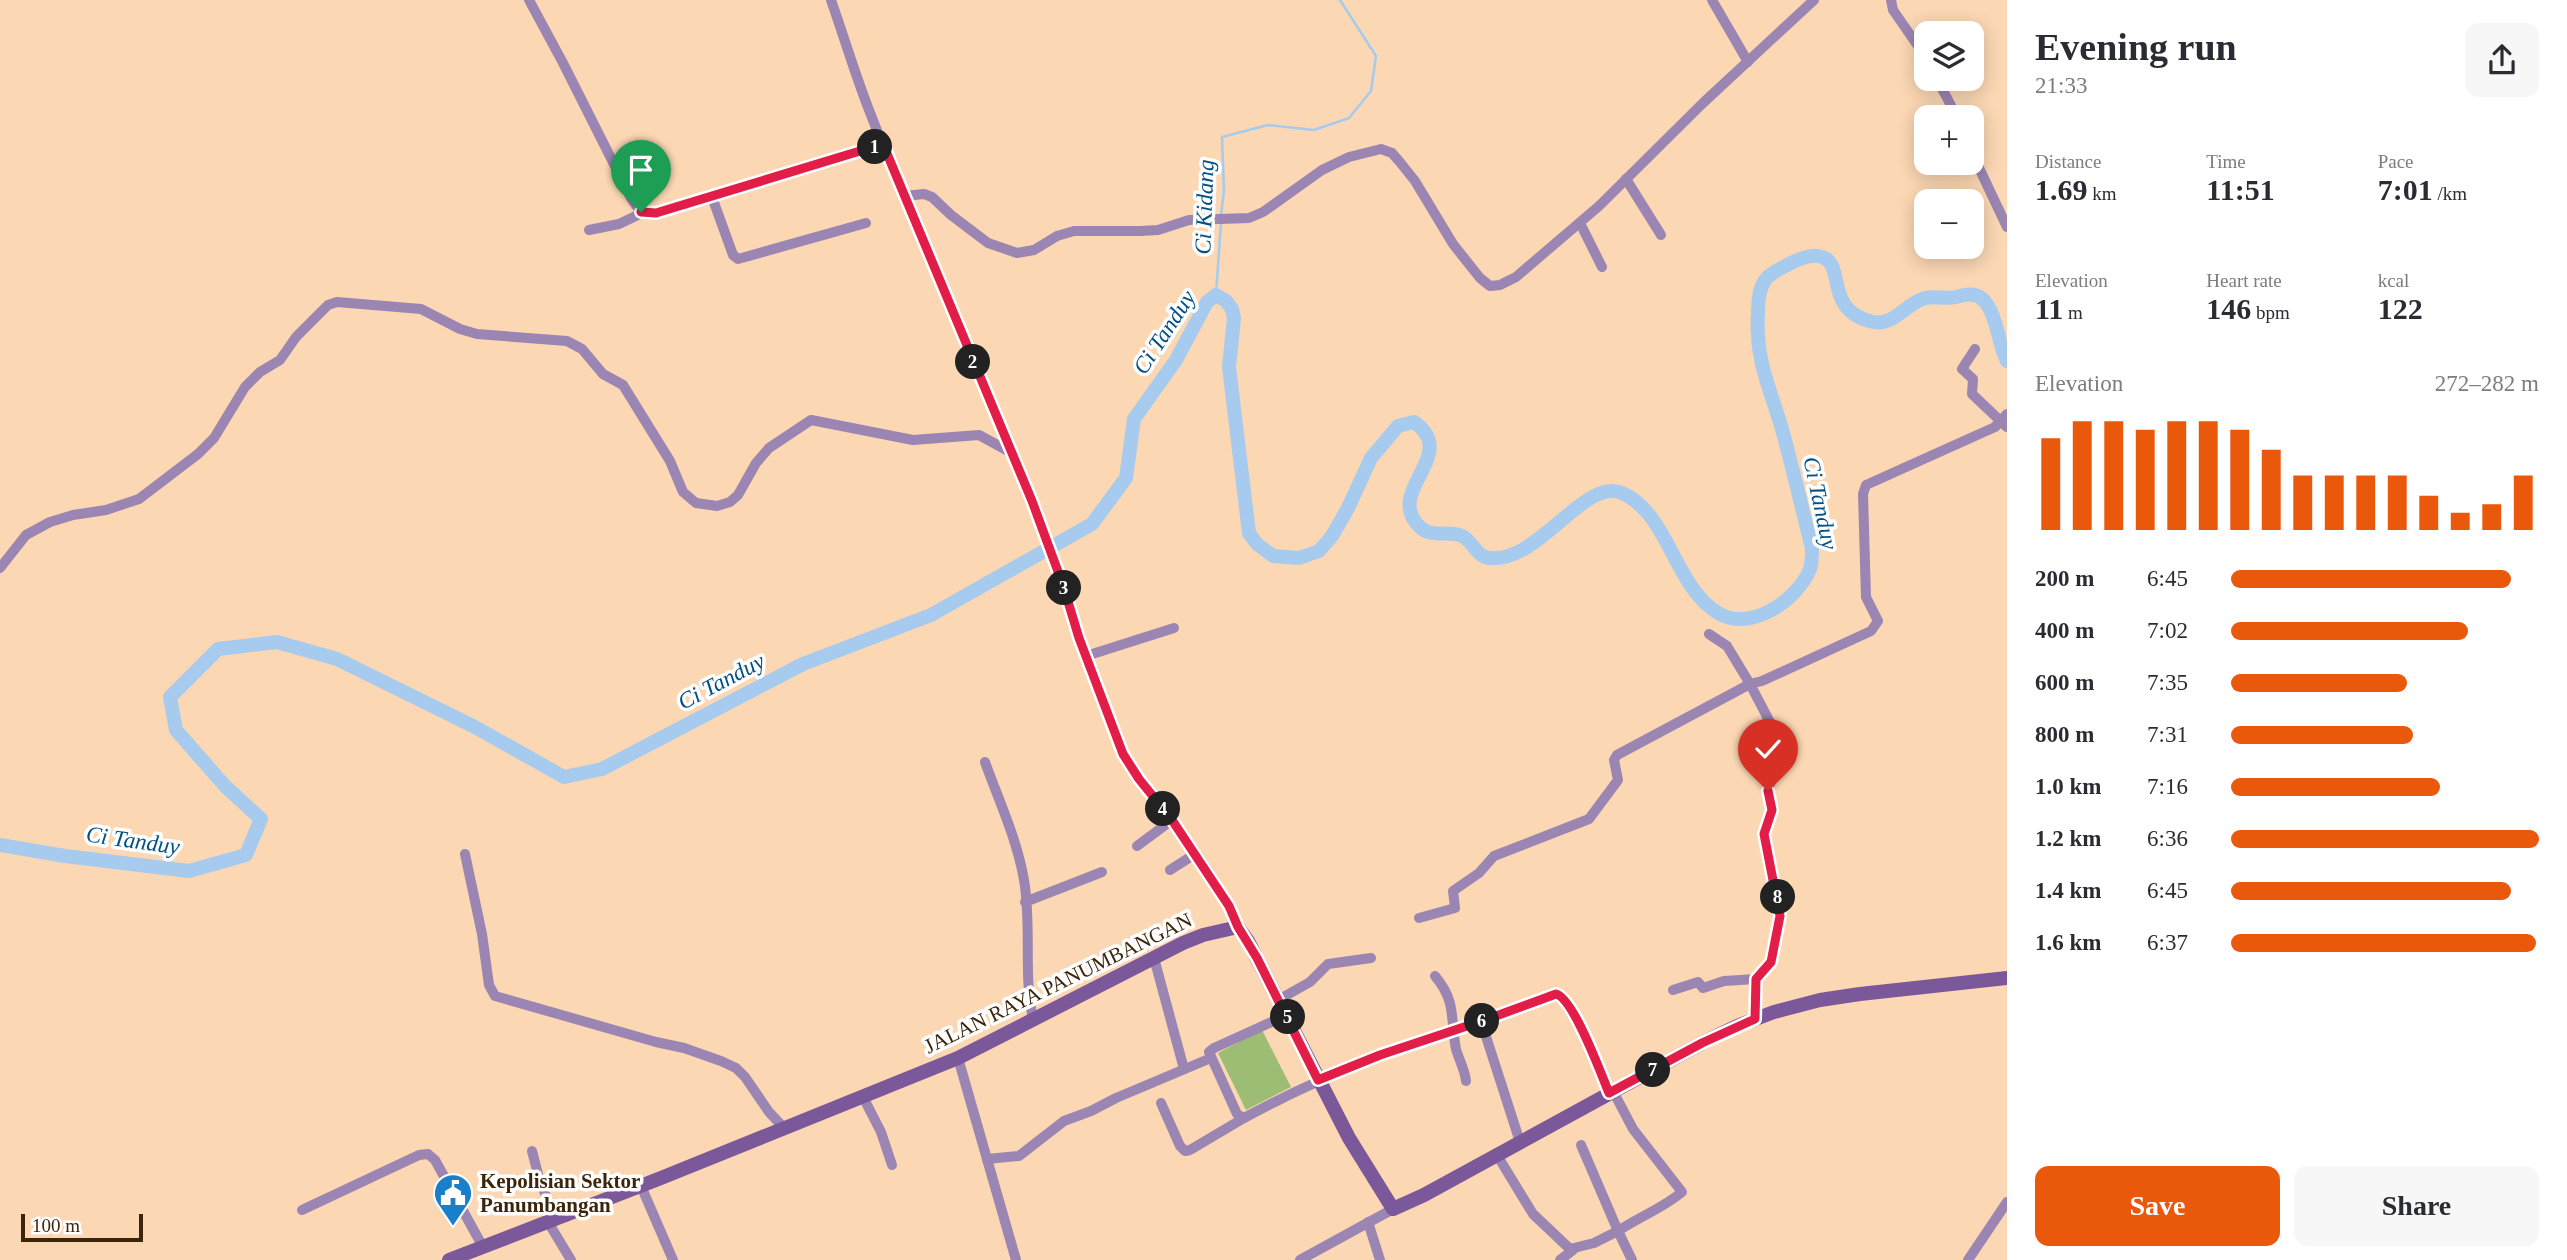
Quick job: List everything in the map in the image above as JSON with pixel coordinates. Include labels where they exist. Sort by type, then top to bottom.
[{"type":"main road","name":"JALAN RAYA PANUMBANGAN","points":[[449,1260],[958,1058],[1203,935],[1238,927]]},
{"type":"main road","points":[[1238,927],[1248,941],[1366,1168],[1394,1209],[1702,1043],[1755,1019],[1820,1000],[2007,978]]},
{"type":"street","points":[[529,0],[564,63],[631,198],[642,213]]},
{"type":"street","points":[[831,0],[883,144],[1032,501],[1086,656],[1130,766],[1172,820],[1229,906],[1238,927]]},
{"type":"street","points":[[1712,0],[1748,62]]},
{"type":"street","points":[[905,196],[923,194],[932,197],[988,243],[1017,253],[1034,250],[1068,232],[1149,230],[1184,220],[1240,219],[1263,212],[1322,170],[1349,157],[1381,149],[1392,153],[1405,168],[1453,244],[1485,284],[1500,285],[1516,278],[1580,223],[1814,0]]},
{"type":"street","points":[[1891,0],[1893,10],[1914,40]]},
{"type":"street","points":[[589,230],[619,224],[642,213],[656,213],[712,197],[883,144]]},
{"type":"street","points":[[1982,175],[2007,227]]},
{"type":"street","points":[[1626,179],[1661,235]]},
{"type":"street","points":[[712,197],[733,255],[738,259],[866,223]]},
{"type":"street","points":[[1580,223],[1602,267]]},
{"type":"street","points":[[0,568],[26,535],[50,522],[106,510],[139,499],[198,454],[214,438],[245,387],[260,372],[279,360],[296,337],[328,306],[337,302],[421,309],[460,329],[477,334],[567,341],[578,346],[603,374],[623,385],[670,461],[683,492],[696,503],[717,506],[730,502],[738,495],[756,463],[769,448],[811,420],[913,440],[975,434],[1012,453]]},
{"type":"street","points":[[1975,349],[1962,370],[1973,379],[1970,390],[1973,398],[2004,425]]},
{"type":"street","points":[[2004,425],[2007,414]]},
{"type":"street","points":[[1419,918],[1455,908],[1454,890],[1479,873],[1494,856],[1593,816],[1618,780],[1614,760],[1617,755],[1750,684],[1871,631],[1878,625],[1866,597],[1863,494],[1866,485],[2004,425]]},
{"type":"street","points":[[1086,656],[1174,628]]},
{"type":"street","points":[[1709,634],[1727,646],[1784,749],[1768,789],[1772,812],[1764,831],[1780,916],[1771,962],[1756,979],[1755,1019]]},
{"type":"street","points":[[985,762],[1016,847],[1024,880],[1033,1019]]},
{"type":"street","points":[[1137,846],[1172,820]]},
{"type":"street","points":[[465,854],[482,934],[489,985],[495,996],[684,1048],[721,1061],[736,1068],[745,1077],[769,1112],[784,1128]]},
{"type":"street","points":[[1170,870],[1195,855]]},
{"type":"street","points":[[1026,902],[1102,872]]},
{"type":"street","points":[[1154,958],[1184,1069]]},
{"type":"street","points":[[1278,999],[1310,982],[1328,964],[1371,958]]},
{"type":"street","points":[[1435,976],[1447,991],[1451,1002],[1456,1049],[1466,1081]]},
{"type":"street","points":[[1672,990],[1698,982],[1703,988],[1724,981],[1756,979]]},
{"type":"street","points":[[1161,1102],[1180,1146],[1185,1151],[1318,1080],[1454,1029],[1553,994],[1560,994],[1633,1129],[1682,1191],[1666,1204],[1636,1218],[1618,1231],[1573,1250],[1560,1260]]},
{"type":"street","points":[[1244,1118],[1237,1114],[1209,1052],[1287,1015]]},
{"type":"street","points":[[1481,1021],[1520,1142]]},
{"type":"street","points":[[958,1058],[1016,1260]]},
{"type":"street","points":[[988,1158],[1019,1156],[1064,1121],[1211,1058]]},
{"type":"street","points":[[863,1097],[881,1132],[892,1165]]},
{"type":"street","points":[[1581,1145],[1632,1260]]},
{"type":"street","points":[[532,1150],[552,1220],[570,1260]]},
{"type":"street","points":[[302,1210],[419,1155],[428,1154],[435,1160],[483,1247]]},
{"type":"street","points":[[1497,1155],[1533,1214],[1573,1250]]},
{"type":"street","points":[[640,1186],[673,1260]]},
{"type":"street","points":[[1968,1260],[2007,1202]]},
{"type":"street","points":[[1300,1260],[1394,1209]]},
{"type":"street","points":[[1368,1222],[1380,1260]]},
{"type":"green space","points":[[1262,1030],[1291,1087],[1246,1110],[1218,1053]]},
{"type":"waterway","name":"Ci Kidang","points":[[1221,216],[1224,190],[1222,137],[1268,125],[1314,130],[1349,118],[1371,91],[1376,56],[1340,0]]},
{"type":"waterway","name":"Ci Kidang","points":[[1216,295],[1221,222]]},
{"type":"waterway","name":"Ci Kidang","points":[[0,845],[189,871],[246,855],[261,819],[225,786],[176,730],[170,697],[218,649],[277,642],[337,659],[473,726],[564,777],[602,769],[803,664],[931,615],[1092,524],[1126,478],[1134,419],[1176,360],[1207,302],[1216,295],[1226,301],[1234,318],[1229,367],[1249,533],[1257,544],[1273,556],[1299,558],[1319,551],[1332,536],[1348,508],[1371,458],[1398,426],[1414,422],[1426,435],[1430,447],[1410,501],[1411,514],[1421,528],[1462,536],[1485,557],[1508,556],[1526,548],[1592,497],[1607,491],[1622,493],[1638,503],[1651,517],[1692,588],[1705,603],[1720,614],[1733,618],[1759,616],[1785,601],[1804,580],[1812,562],[1812,548],[1794,474],[1761,358],[1758,303],[1761,287],[1767,278],[1800,259],[1822,257],[1829,261],[1833,269],[1841,298],[1847,308],[1857,316],[1873,322],[1892,319],[1924,298],[1952,298],[1970,294],[1978,296],[1985,301],[1991,312],[2007,361]]},
{"type":"place","name":"Kepolisian Sektor Panumbangan","points":[[453,1227]]},
{"type":"route","points":[[641,212],[656,213],[883,144],[1032,501],[1079,638],[1123,754],[1149,793],[1172,820],[1229,906],[1318,1080],[1380,1055],[1514,1010],[1553,994],[1560,994],[1595,1056],[1609,1093],[1702,1043],[1755,1019],[1756,979],[1771,962],[1780,916],[1780,905],[1764,834],[1772,810],[1768,791]]},
{"type":"water label","name":"Ci Tanduy","points":[[1164,332]]},
{"type":"water label","name":"Ci Tanduy","points":[[1821,503]]},
{"type":"water label","name":"Ci Tanduy","points":[[721,681]]},
{"type":"water label","name":"Ci Tanduy","points":[[133,840]]}]
